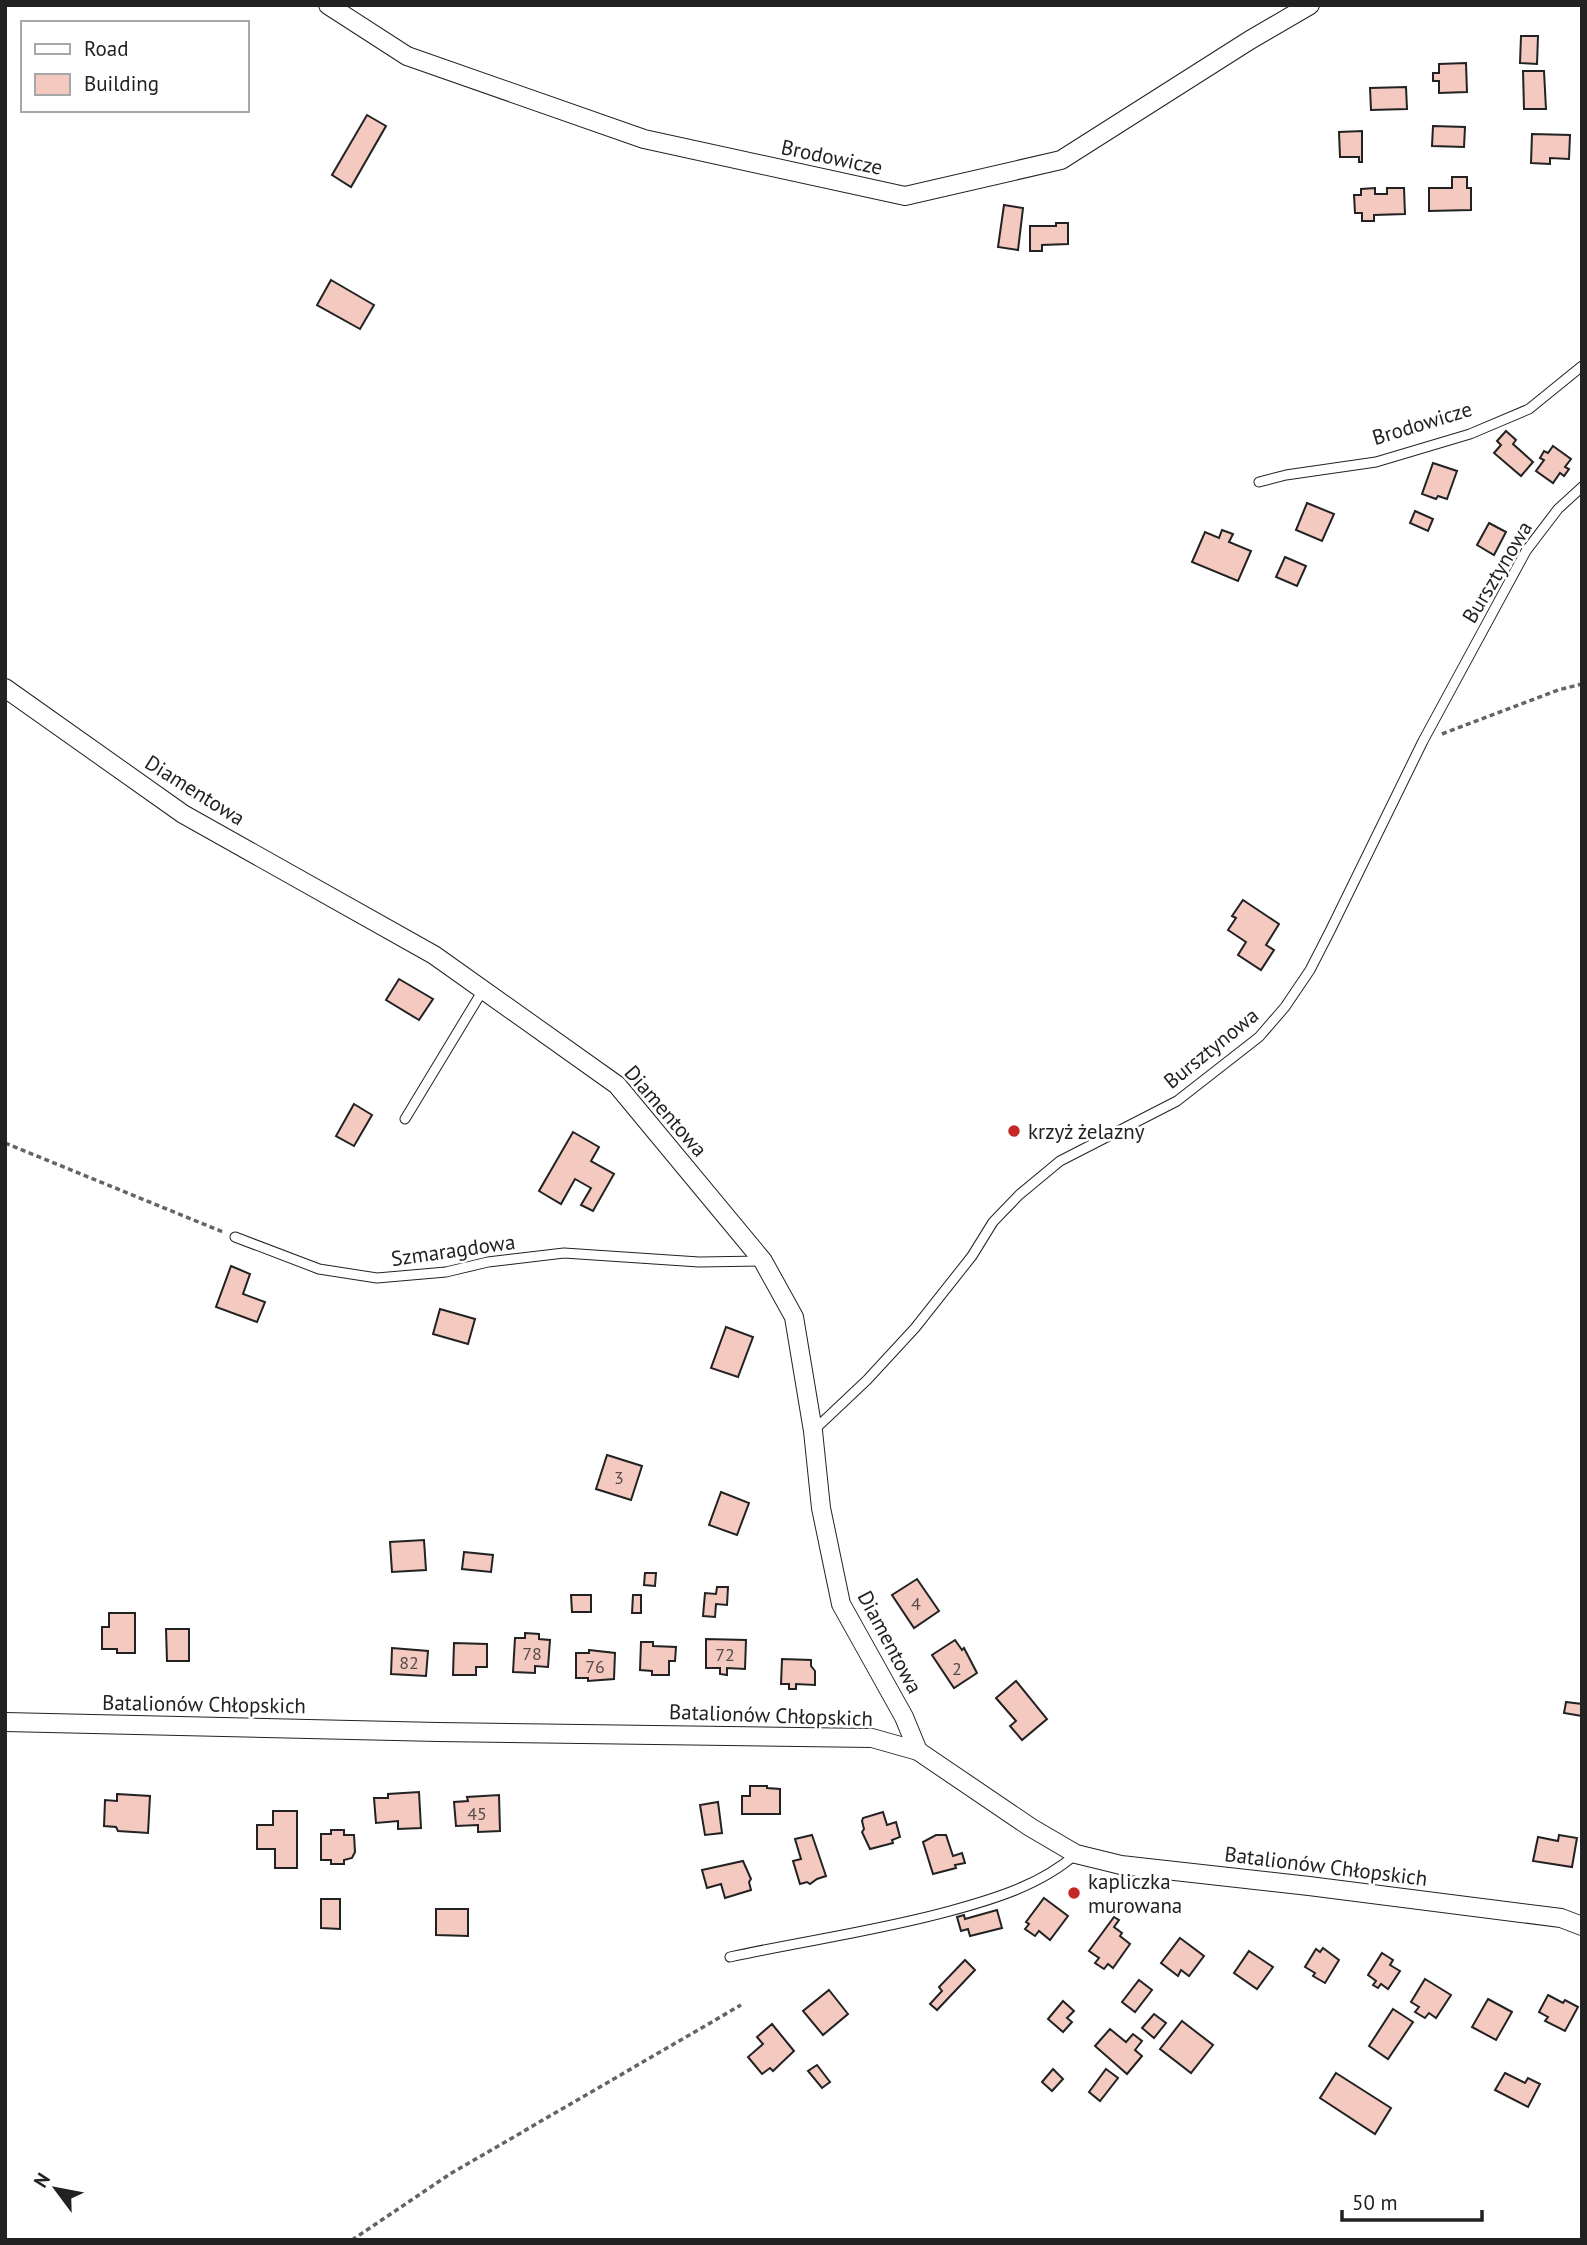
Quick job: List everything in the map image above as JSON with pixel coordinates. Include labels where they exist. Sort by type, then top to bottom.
[{"type":"street","name":"Brodowicze","points":[[328,5],[407,56],[644,139],[905,196],[1061,160],[1310,5]]},
{"type":"street","name":"Diamentowa","points":[[5,688],[183,814],[434,955],[617,1085],[763,1261],[794,1317],[813,1431],[821,1508],[841,1604],[904,1717],[918,1751]]},
{"type":"street","name":"Batalionów Chłopskich","points":[[5,1722],[872,1738],[918,1751],[1030,1827],[1076,1854],[1121,1865],[1561,1919],[1582,1926]]},
{"type":"lane","name":"Brodowicze","points":[[1259,482],[1286,475],[1376,462],[1471,434],[1529,409],[1582,366]]},
{"type":"lane","name":"Bursztynowa","points":[[813,1431],[867,1380],[915,1328],[972,1256],[993,1223],[1018,1195],[1059,1161],[1177,1101],[1227,1063],[1268,1027],[1285,1007],[1310,970],[1423,741],[1527,551],[1558,509],[1582,487]]},
{"type":"lane","points":[[405,1119],[483,989]]},
{"type":"lane","name":"Szmaragdowa","points":[[235,1237],[319,1269],[377,1278],[446,1272],[488,1262],[564,1253],[699,1262],[763,1261]]},
{"type":"lane","points":[[730,1957],[901,1925],[999,1898],[1061,1868],[1076,1854]]},
{"type":"path","points":[[1423,741],[1558,690],[1582,684]]},
{"type":"path","points":[[5,1143],[235,1237]]},
{"type":"path","points":[[352,2240],[450,2174],[741,2005]]},
{"type":"building","points":[[1521,36],[1538,36],[1537,64],[1520,63]]},
{"type":"building","points":[[1466,63],[1467,92],[1439,93],[1439,81],[1433,81],[1433,73],[1439,73],[1439,64]]},
{"type":"building","points":[[1523,71],[1544,71],[1546,109],[1524,109]]},
{"type":"building","points":[[1406,87],[1407,109],[1371,110],[1370,88]]},
{"type":"building","points":[[367,115],[386,126],[351,187],[332,175]]},
{"type":"building","points":[[1433,126],[1465,127],[1464,147],[1432,146]]},
{"type":"building","points":[[1362,131],[1362,162],[1359,162],[1359,157],[1340,157],[1339,132]]},
{"type":"building","points":[[1532,134],[1570,135],[1569,159],[1550,158],[1550,164],[1531,163]]},
{"type":"building","points":[[1452,177],[1467,177],[1467,188],[1471,188],[1471,210],[1429,211],[1429,188],[1452,188]]},
{"type":"building","points":[[1375,188],[1375,194],[1387,194],[1387,188],[1404,188],[1405,214],[1374,215],[1374,221],[1362,221],[1362,213],[1355,213],[1354,195],[1361,195],[1361,189]]},
{"type":"building","points":[[1004,205],[1023,208],[1018,250],[998,247]]},
{"type":"building","points":[[1056,223],[1068,223],[1068,244],[1042,245],[1042,251],[1030,251],[1030,226],[1056,226]]},
{"type":"building","points":[[331,280],[374,305],[360,329],[317,305]]},
{"type":"building","points":[[1506,431],[1516,440],[1513,444],[1533,462],[1521,476],[1494,453],[1501,445],[1497,441]]},
{"type":"building","points":[[1553,446],[1571,459],[1565,467],[1569,469],[1564,476],[1560,473],[1553,483],[1536,471],[1544,460],[1540,458],[1544,451],[1548,453]]},
{"type":"building","points":[[1433,463],[1457,471],[1447,499],[1438,496],[1436,499],[1422,494]]},
{"type":"building","points":[[1307,503],[1334,514],[1322,541],[1296,530]]},
{"type":"building","points":[[1415,511],[1433,519],[1428,531],[1410,523]]},
{"type":"building","points":[[1489,523],[1506,532],[1494,555],[1477,545]]},
{"type":"building","points":[[1222,530],[1233,534],[1229,542],[1251,551],[1238,581],[1192,562],[1205,532],[1219,538]]},
{"type":"building","points":[[1285,557],[1306,566],[1297,586],[1276,577]]},
{"type":"building","points":[[1243,900],[1279,924],[1266,945],[1274,950],[1261,970],[1238,955],[1246,942],[1228,930],[1236,918],[1232,916]]},
{"type":"building","points":[[399,979],[433,999],[419,1020],[386,1000]]},
{"type":"building","points":[[354,1104],[372,1115],[354,1146],[336,1136]]},
{"type":"building","points":[[573,1132],[599,1147],[591,1161],[614,1174],[593,1211],[581,1205],[591,1188],[575,1179],[561,1204],[539,1191]]},
{"type":"building","points":[[231,1266],[250,1274],[243,1294],[265,1302],[257,1322],[216,1307]]},
{"type":"building","points":[[440,1309],[475,1319],[468,1344],[433,1334]]},
{"type":"building","points":[[726,1327],[753,1337],[738,1377],[711,1368]]},
{"type":"building","points":[[607,1455],[642,1466],[631,1500],[596,1489]]},
{"type":"building","points":[[721,1492],[749,1503],[737,1535],[709,1525]]},
{"type":"building","points":[[424,1540],[426,1570],[392,1572],[390,1542]]},
{"type":"building","points":[[464,1552],[493,1555],[491,1572],[462,1569]]},
{"type":"building","points":[[645,1573],[656,1573],[655,1586],[644,1585]]},
{"type":"building","points":[[917,1579],[939,1611],[914,1628],[892,1595]]},
{"type":"building","points":[[717,1587],[728,1587],[727,1605],[716,1604],[715,1617],[703,1616],[705,1593],[716,1594]]},
{"type":"building","points":[[571,1595],[591,1595],[591,1612],[572,1612]]},
{"type":"building","points":[[633,1595],[641,1595],[641,1613],[632,1613]]},
{"type":"building","points":[[109,1613],[135,1613],[135,1653],[117,1653],[117,1649],[102,1649],[102,1627],[109,1627]]},
{"type":"building","points":[[166,1629],[189,1629],[189,1661],[167,1661]]},
{"type":"building","points":[[525,1633],[539,1634],[539,1639],[550,1640],[548,1667],[535,1666],[535,1673],[513,1672],[515,1638],[525,1638]]},
{"type":"building","points":[[706,1639],[746,1640],[745,1669],[727,1668],[727,1675],[720,1674],[720,1668],[706,1668]]},
{"type":"building","points":[[955,1640],[962,1650],[964,1648],[977,1673],[954,1688],[932,1655]]},
{"type":"building","points":[[641,1642],[653,1642],[653,1646],[676,1647],[675,1661],[669,1661],[669,1675],[652,1675],[652,1671],[640,1670]]},
{"type":"building","points":[[454,1643],[487,1644],[487,1667],[476,1667],[476,1675],[453,1675]]},
{"type":"building","points":[[392,1648],[428,1651],[426,1676],[391,1674]]},
{"type":"building","points":[[589,1650],[615,1653],[614,1679],[588,1681],[588,1678],[576,1678],[576,1653],[589,1653]]},
{"type":"building","points":[[782,1659],[811,1660],[815,1671],[815,1685],[796,1684],[796,1689],[789,1689],[789,1684],[781,1684]]},
{"type":"building","points":[[1016,1681],[1047,1719],[1022,1740],[1010,1726],[1016,1721],[996,1698]]},
{"type":"building","points":[[1566,1702],[1582,1704],[1582,1716],[1564,1713]]},
{"type":"building","points":[[750,1786],[780,1789],[780,1814],[742,1814],[742,1796],[750,1796]]},
{"type":"building","points":[[419,1792],[421,1828],[398,1829],[398,1821],[376,1823],[374,1798],[388,1798],[388,1794]]},
{"type":"building","points":[[117,1794],[150,1796],[148,1833],[118,1831],[116,1827],[104,1826],[105,1800],[117,1801]]},
{"type":"building","points":[[499,1795],[500,1831],[478,1832],[478,1825],[456,1826],[454,1802],[468,1801],[467,1797]]},
{"type":"building","points":[[718,1802],[722,1833],[705,1835],[700,1805]]},
{"type":"building","points":[[273,1811],[297,1811],[297,1868],[275,1868],[275,1849],[257,1849],[257,1825],[273,1825]]},
{"type":"building","points":[[883,1812],[887,1825],[896,1822],[900,1837],[892,1840],[893,1843],[870,1849],[862,1832],[863,1818]]},
{"type":"building","points":[[331,1830],[344,1830],[344,1835],[354,1835],[355,1852],[352,1858],[344,1860],[344,1864],[331,1864],[331,1860],[321,1860],[321,1834],[331,1834]]},
{"type":"building","points":[[812,1835],[826,1876],[810,1884],[800,1884],[793,1861],[801,1859],[795,1839]]},
{"type":"building","points":[[936,1835],[946,1835],[953,1856],[962,1853],[965,1863],[933,1874],[923,1842]]},
{"type":"building","points":[[1559,1835],[1577,1838],[1572,1867],[1533,1861],[1538,1837],[1558,1841]]},
{"type":"building","points":[[743,1861],[751,1879],[751,1890],[725,1898],[721,1884],[707,1888],[702,1870]]},
{"type":"building","points":[[1044,1898],[1068,1916],[1050,1940],[1039,1931],[1035,1936],[1025,1929],[1029,1924],[1026,1922]]},
{"type":"building","points":[[321,1899],[340,1899],[340,1929],[321,1928]]},
{"type":"building","points":[[436,1909],[468,1909],[468,1936],[436,1935]]},
{"type":"building","points":[[997,1910],[1002,1928],[970,1936],[968,1929],[961,1931],[957,1917],[964,1915],[965,1919]]},
{"type":"building","points":[[1114,1917],[1119,1920],[1114,1927],[1130,1944],[1113,1968],[1108,1964],[1104,1969],[1095,1963],[1099,1958],[1089,1951]]},
{"type":"building","points":[[1180,1938],[1204,1956],[1189,1976],[1181,1970],[1178,1976],[1161,1963]]},
{"type":"building","points":[[1323,1948],[1339,1960],[1325,1983],[1305,1967],[1316,1949],[1320,1952]]},
{"type":"building","points":[[1249,1951],[1273,1967],[1257,1989],[1234,1973]]},
{"type":"building","points":[[1382,1953],[1393,1960],[1390,1965],[1400,1971],[1388,1989],[1381,1984],[1378,1988],[1373,1985],[1376,1981],[1368,1975]]},
{"type":"building","points":[[965,1960],[975,1970],[937,2010],[930,2004],[942,1991],[939,1987]]},
{"type":"building","points":[[1425,1979],[1451,1995],[1436,2018],[1429,2013],[1425,2018],[1415,2012],[1419,2007],[1411,2002]]},
{"type":"building","points":[[1139,1980],[1152,1990],[1135,2012],[1122,2002]]},
{"type":"building","points":[[829,1990],[848,2014],[823,2035],[803,2011]]},
{"type":"building","points":[[1548,1995],[1578,2007],[1565,2031],[1545,2021],[1548,2017],[1539,2012]]},
{"type":"building","points":[[1488,1999],[1512,2012],[1496,2040],[1472,2027]]},
{"type":"building","points":[[1063,2001],[1074,2011],[1067,2018],[1072,2022],[1063,2032],[1048,2019]]},
{"type":"building","points":[[1393,2009],[1413,2022],[1388,2059],[1369,2046]]},
{"type":"building","points":[[1154,2014],[1166,2023],[1154,2038],[1142,2028]]},
{"type":"building","points":[[1182,2021],[1213,2045],[1191,2073],[1160,2049]]},
{"type":"building","points":[[772,2024],[794,2051],[773,2071],[770,2068],[762,2074],[748,2057],[763,2044],[757,2037]]},
{"type":"building","points":[[1110,2029],[1126,2042],[1133,2034],[1142,2041],[1135,2050],[1142,2056],[1127,2074],[1095,2046]]},
{"type":"building","points":[[817,2065],[830,2082],[822,2088],[808,2071]]},
{"type":"building","points":[[1053,2069],[1063,2079],[1052,2091],[1042,2082]]},
{"type":"building","points":[[1106,2069],[1118,2078],[1100,2101],[1089,2092]]},
{"type":"building","points":[[1336,2073],[1391,2108],[1375,2134],[1320,2098]]},
{"type":"building","points":[[1505,2073],[1525,2083],[1528,2078],[1540,2084],[1528,2107],[1495,2090]]},
{"type":"place","name":"krzyż żelazny","points":[[1014,1131]]},
{"type":"place","name":"kapliczka murowana","points":[[1074,1893]]}]
